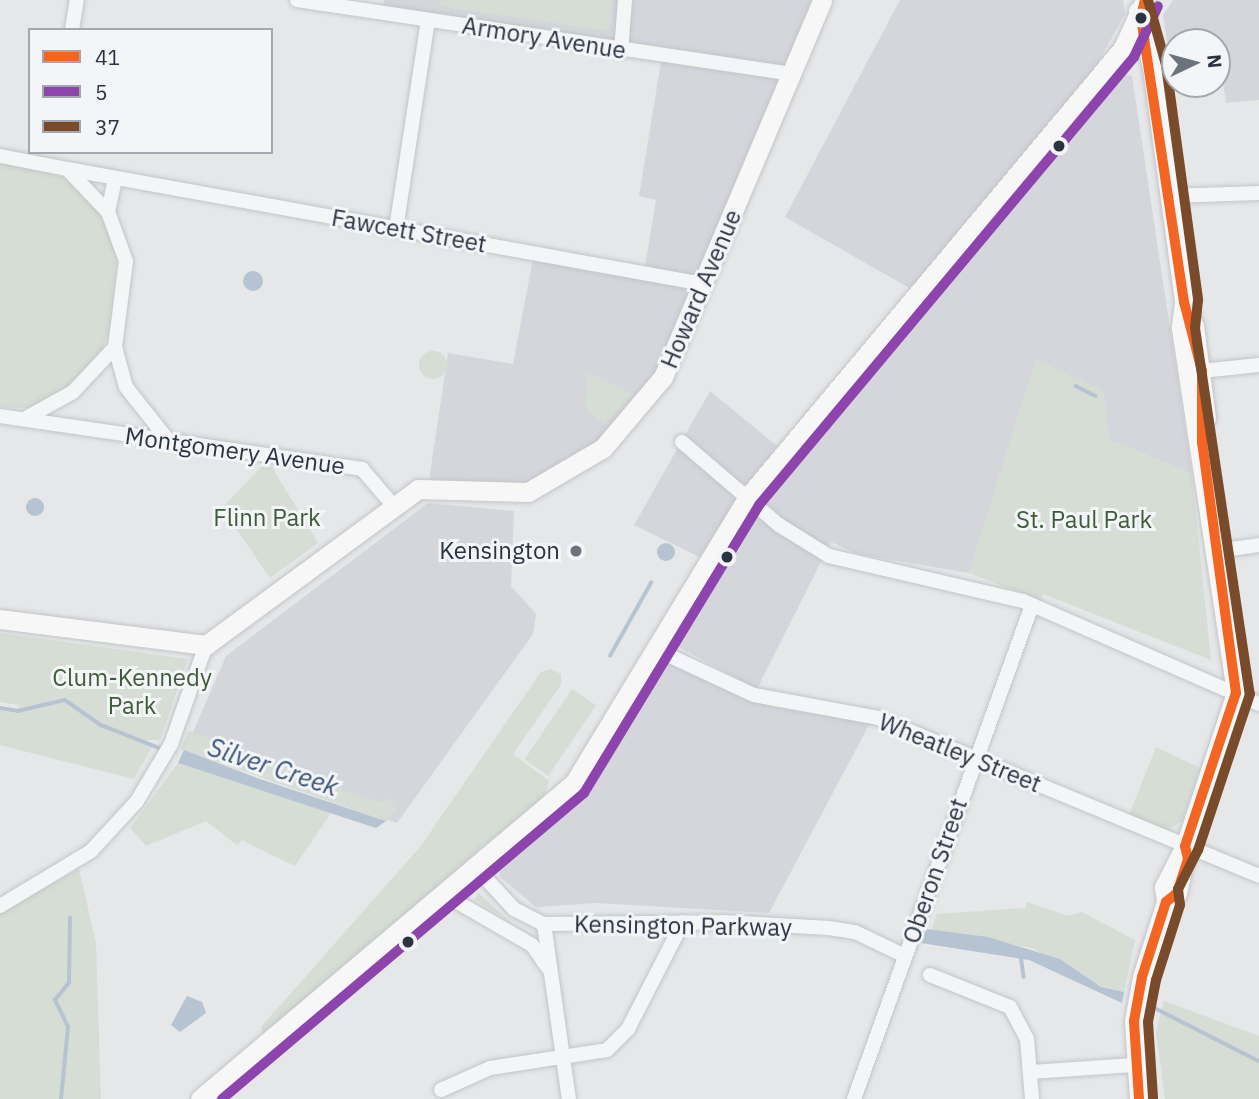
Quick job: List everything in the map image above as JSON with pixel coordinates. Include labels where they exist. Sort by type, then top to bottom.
[{"type":"street","points":[[72,28],[77,0]]},
{"type":"street","name":"Armory Avenue","points":[[297,0],[384,6],[428,20],[621,51],[791,74]]},
{"type":"street","points":[[621,51],[625,0]]},
{"type":"street","name":"Howard Avenue","points":[[393,505],[428,487],[491,494],[547,485],[614,440],[663,377],[822,0]]},
{"type":"street","points":[[200,1099],[477,869],[574,783],[748,496],[1112,61],[1140,6]]},
{"type":"street","points":[[1139,1099],[1134,1065],[1134,1021],[1140,984],[1166,902],[1164,887],[1185,846],[1236,692],[1152,67],[1140,6]]},
{"type":"street","points":[[396,229],[428,20]]},
{"type":"street","points":[[1112,61],[1152,67]]},
{"type":"street","name":"Fawcett Street","points":[[0,156],[51,158],[67,169],[114,179],[703,284]]},
{"type":"street","points":[[67,169],[108,212],[126,261],[115,347],[126,387],[168,440]]},
{"type":"street","points":[[108,212],[114,179]]},
{"type":"street","points":[[1170,196],[1259,193]]},
{"type":"street","points":[[24,419],[73,391],[115,347]]},
{"type":"street","points":[[1194,372],[1259,365]]},
{"type":"street","name":"Montgomery Avenue","points":[[0,416],[362,469],[393,505]]},
{"type":"street","points":[[682,442],[748,496],[779,526],[837,559],[1032,605],[1259,704]]},
{"type":"street","points":[[0,906],[92,851],[137,801],[171,744],[206,645],[393,505]]},
{"type":"street","points":[[1217,551],[1259,545]]},
{"type":"street","name":"Oberon Street","points":[[854,1099],[1032,605]]},
{"type":"street","points":[[0,619],[206,645]]},
{"type":"street","name":"Wheatley Street","points":[[657,650],[754,695],[878,718],[1259,876]]},
{"type":"street","name":"Kensington Parkway","points":[[477,869],[514,909],[544,925],[683,922],[855,932],[905,956]]},
{"type":"street","points":[[445,895],[532,945],[552,975]]},
{"type":"street","points":[[441,1090],[489,1068],[599,1053],[617,1042],[683,922]]},
{"type":"street","points":[[544,925],[569,1099]]},
{"type":"street","points":[[930,975],[1010,1007],[1027,1039],[1032,1099]]},
{"type":"street","points":[[1031,1072],[1134,1065]]},
{"type":"shaded area","points":[[384,0],[822,0],[651,397],[547,485],[428,487],[448,353],[513,364],[534,253],[644,273],[656,200],[639,196],[662,56],[383,13]]},
{"type":"shaded area","points":[[900,0],[1123,0],[1125,14],[1095,68],[911,289],[785,217]]},
{"type":"shaded area","points":[[1173,0],[1259,0],[1259,100],[1226,103],[1225,98],[1231,98],[1231,28],[1165,28],[1163,15]]},
{"type":"shaded area","points":[[1124,74],[1132,76],[1192,474],[1110,440],[1036,360],[969,573],[857,554],[831,542],[757,689],[677,646],[726,552],[771,487]]},
{"type":"shaded area","points":[[710,391],[777,446],[699,557],[634,525]]},
{"type":"shaded area","points":[[428,503],[514,511],[511,586],[536,614],[533,634],[397,823],[187,746],[226,656]]},
{"type":"shaded area","points":[[673,663],[772,707],[870,723],[769,913],[596,903],[536,907],[500,877],[499,867],[569,806],[611,757],[664,665]]},
{"type":"green space","points":[[442,0],[612,0],[610,31],[439,6]]},
{"type":"green space","points":[[0,161],[65,177],[104,216],[117,251],[111,328],[100,354],[74,383],[28,408],[0,407]]},
{"type":"green space","points":[[433,351],[443,355],[447,365],[443,375],[433,379],[423,375],[419,365],[423,355]]},
{"type":"green space","name":"St. Paul Park","points":[[1036,359],[1103,391],[1110,440],[1192,474],[1211,660],[1043,594],[1041,601],[969,573]]},
{"type":"green space","points":[[587,372],[633,394],[604,425],[585,407]]},
{"type":"green space","name":"Flinn Park","points":[[263,465],[272,467],[318,543],[270,578],[222,508]]},
{"type":"green space","name":"Clum-Kennedy Park","points":[[0,633],[188,659],[160,740],[141,740],[153,745],[134,779],[0,745],[0,710],[18,711],[19,705],[0,702]]},
{"type":"green space","points":[[551,669],[561,674],[561,685],[513,754],[549,781],[542,802],[481,847],[421,907],[263,1034],[261,1027],[420,847],[541,672]]},
{"type":"green space","points":[[572,689],[596,705],[549,776],[524,759]]},
{"type":"green space","points":[[189,731],[357,795],[381,802],[390,798],[396,811],[386,821],[180,749]]},
{"type":"green space","points":[[1156,747],[1200,768],[1182,821],[1168,830],[1129,815]]},
{"type":"green space","points":[[178,763],[331,813],[295,866],[242,840],[237,845],[206,821],[146,846],[130,828]]},
{"type":"green space","points":[[79,869],[96,943],[101,1099],[0,1099],[0,913]]},
{"type":"green space","points":[[479,893],[510,922],[535,938],[474,899]]},
{"type":"green space","points":[[1027,902],[1069,916],[1082,912],[1135,940],[1124,992],[1101,987],[1032,948],[931,930],[937,914],[1025,908]]},
{"type":"green space","points":[[1164,1001],[1259,1036],[1259,1099],[1165,1099],[1156,1032]]},
{"type":"water","points":[[253,271],[260,274],[263,281],[260,288],[253,291],[246,288],[243,281],[246,274]]},
{"type":"water","points":[[31,498],[39,498],[44,507],[42,514],[31,516],[26,511],[26,503]]},
{"type":"water","points":[[666,543],[672,546],[675,552],[672,558],[666,561],[660,558],[657,552],[660,546]]},
{"type":"water","points":[[184,750],[257,778],[386,821],[376,828],[178,763]]},
{"type":"water","points":[[926,929],[988,937],[1060,959],[1101,987],[1124,992],[1122,1003],[1029,960],[921,943]]},
{"type":"water","points":[[187,996],[202,1002],[206,1013],[180,1032],[171,1025]]},
{"type":"waterway","points":[[1076,386],[1096,396]]},
{"type":"waterway","points":[[610,656],[651,583]]},
{"type":"waterway","name":"Silver Creek","points":[[0,708],[18,711],[65,700],[101,725],[164,750]]},
{"type":"waterway","points":[[61,1099],[68,1027],[55,1000],[69,983],[70,918]]},
{"type":"waterway","points":[[1021,955],[1024,977]]},
{"type":"waterway","name":"Silver Creek","points":[[1143,1002],[1259,1061]]},
{"type":"transit line","name":"41","points":[[1139,1099],[1134,1021],[1142,977],[1166,902],[1177,893],[1188,859],[1185,846],[1236,693],[1202,443],[1202,371],[1184,302],[1141,17],[1145,0]]},
{"type":"transit line","name":"37","points":[[1148,0],[1166,65],[1198,300],[1195,328],[1250,694],[1198,850],[1178,889],[1180,905],[1156,980],[1148,1022],[1153,1098]]},
{"type":"transit line","name":"5","points":[[222,1099],[584,793],[759,505],[1134,57],[1158,6]]},
{"type":"place","name":"Kensington","points":[[576,551]]}]
